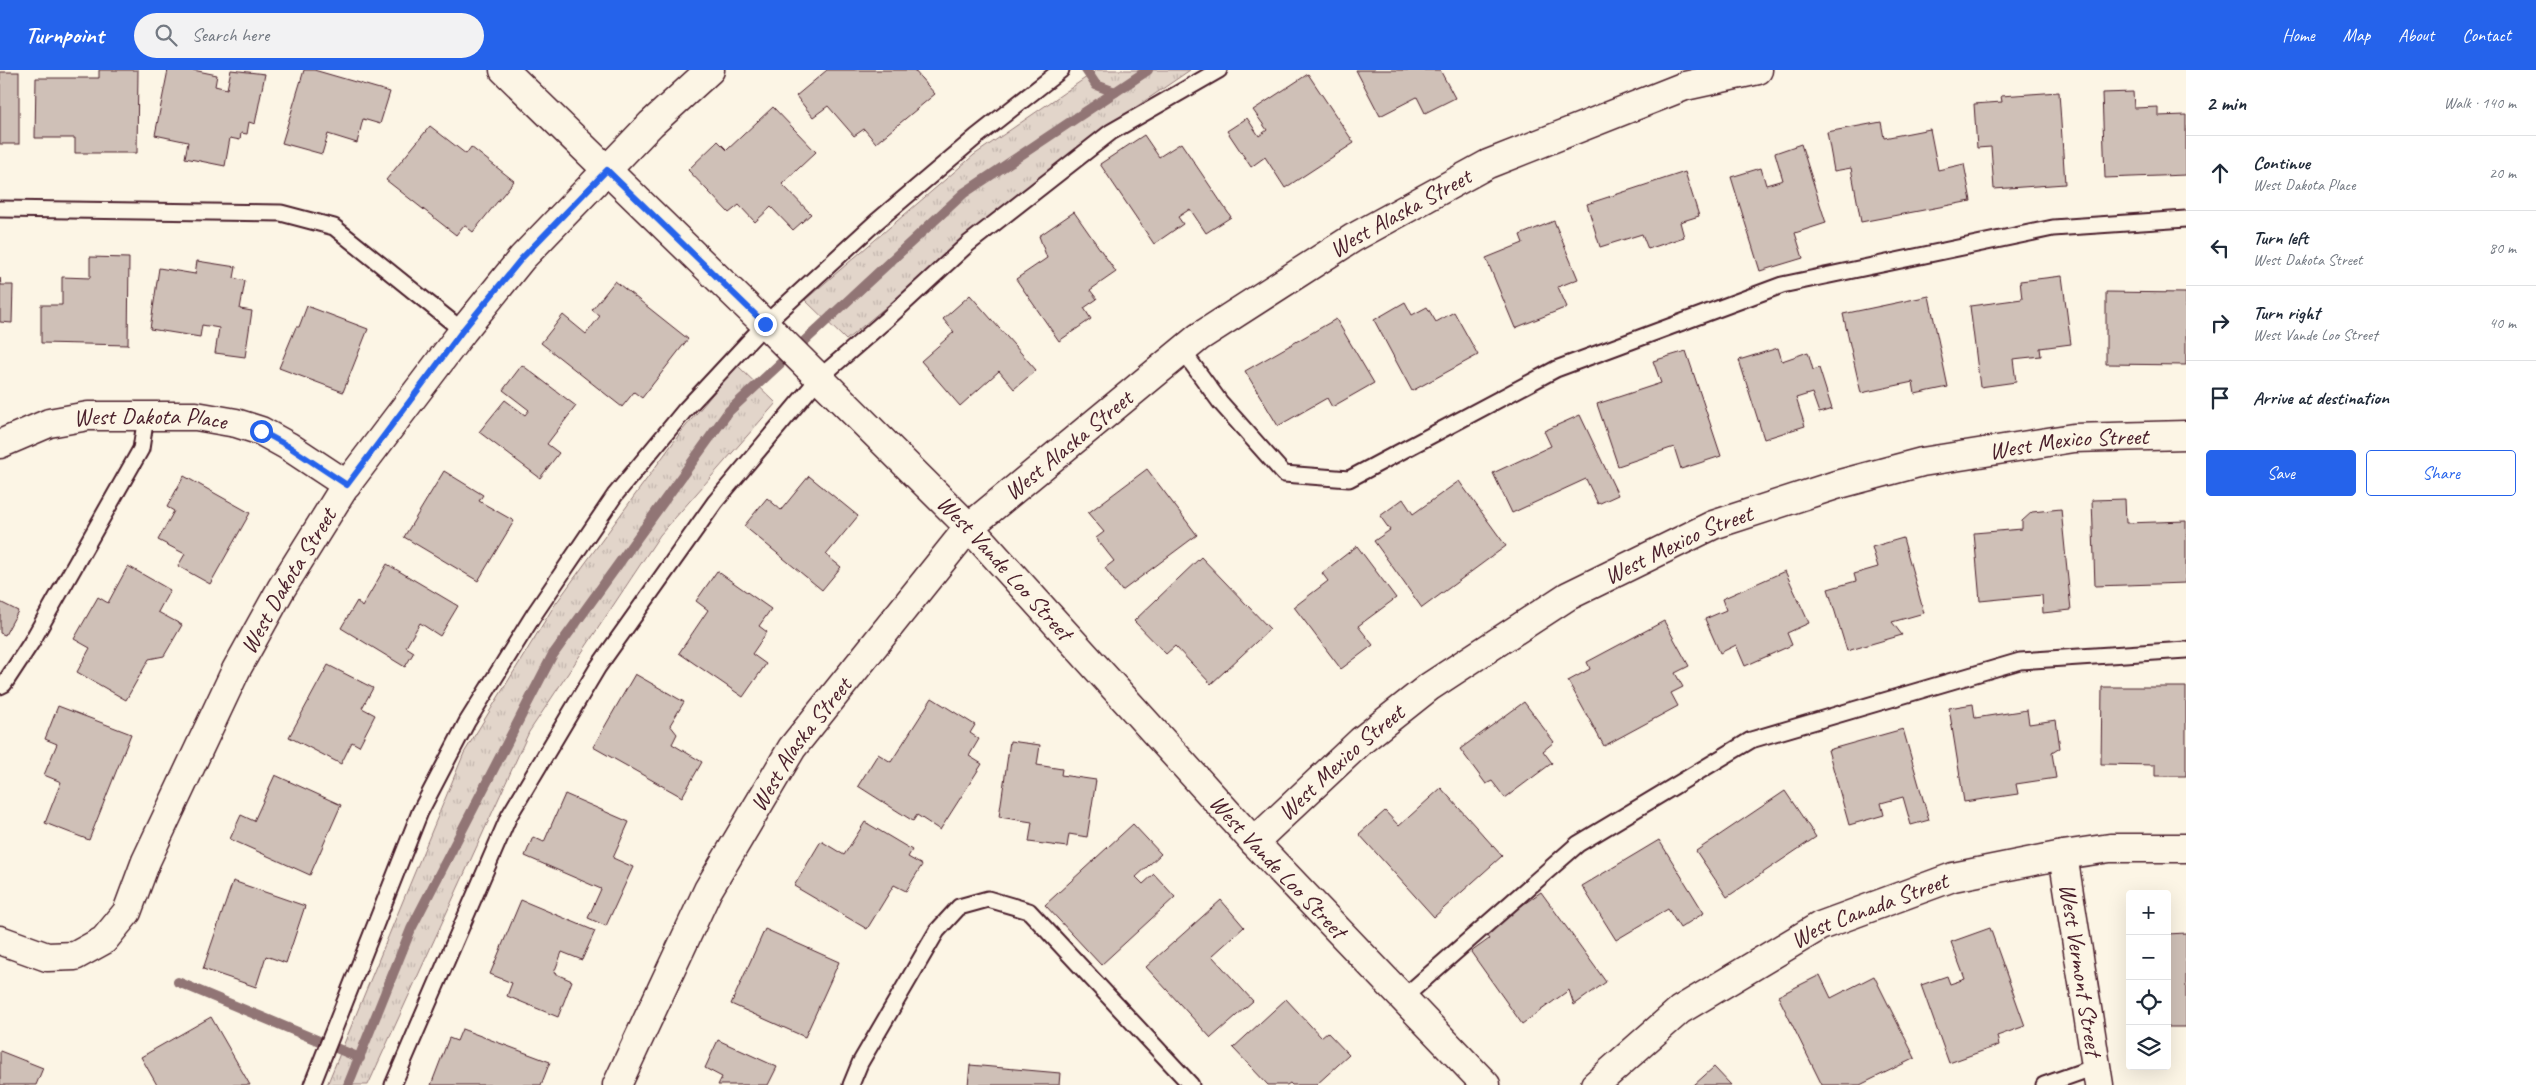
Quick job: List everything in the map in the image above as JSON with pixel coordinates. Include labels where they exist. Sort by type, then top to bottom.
[{"type":"street","name":"West Vande Loo Street","points":[[504,70],[765,324],[969,527],[1254,842],[1486,1085]]},
{"type":"street","name":"West Dakota Street","points":[[0,940],[47,957],[75,956],[104,940],[127,912],[146,861],[236,670],[281,589],[347,485],[463,330],[522,258],[651,124],[710,70]]},
{"type":"street","name":"West Alaska Street","points":[[617,1085],[708,890],[792,748],[969,527],[1199,337],[1353,238],[1488,164],[1685,86],[1758,70]]},
{"type":"street","name":"West Dakota Place","points":[[0,444],[49,423],[88,416],[196,416],[236,423],[261,431],[288,446],[347,485]]},
{"type":"street","name":"West Mexico Street","points":[[1254,842],[1361,741],[1429,687],[1568,596],[1713,525],[1836,485],[1922,462],[2073,438],[2186,435]]},
{"type":"street","name":"West Canada Street","points":[[1595,1085],[1680,1010],[1820,926],[1953,878],[2063,855],[2110,848],[2186,848]]},
{"type":"street","name":"West Vermont Street","points":[[2063,855],[2097,1076]]},
{"type":"lane","points":[[312,1085],[420,812],[467,722],[535,613],[615,495],[685,410],[765,324],[876,222],[976,137],[1061,70]]},
{"type":"lane","points":[[392,1085],[509,816],[598,667],[715,502],[819,378],[887,319],[968,244],[1111,132],[1219,70]]},
{"type":"lane","points":[[0,208],[281,213],[290,215],[334,227],[463,330]]},
{"type":"lane","points":[[1182,350],[1220,402],[1284,474],[1349,479],[1556,369],[1782,284],[2053,228],[2186,219]]},
{"type":"lane","points":[[0,686],[4,684],[31,643],[141,449],[146,416]]},
{"type":"lane","points":[[1403,998],[1578,844],[1751,740],[2020,661],[2186,650]]},
{"type":"lane","points":[[851,1085],[860,1063],[937,931],[958,907],[988,899],[1029,911],[1191,1085]]},
{"type":"lane","points":[[2044,1085],[2097,1076]]},
{"type":"green space","points":[[1097,70],[1190,70],[1085,142],[846,340],[805,300],[974,155]]},
{"type":"green space","points":[[737,365],[776,403],[660,535],[529,732],[368,1085],[327,1085],[464,753],[554,606],[681,432]]},
{"type":"building","points":[[99,70],[138,70],[137,153],[75,153],[75,138],[35,138],[36,78],[99,78]]},
{"type":"building","points":[[168,70],[193,70],[217,75],[215,86],[227,89],[231,70],[265,74],[255,124],[249,122],[247,134],[241,133],[240,140],[230,138],[225,166],[185,158],[188,142],[155,135]]},
{"type":"building","points":[[304,70],[314,70],[390,92],[380,124],[363,119],[357,143],[328,134],[322,154],[282,143]]},
{"type":"building","points":[[827,70],[914,70],[935,94],[876,143],[864,129],[854,136],[828,106],[813,117],[796,96]]},
{"type":"building","points":[[1356,70],[1440,70],[1455,98],[1425,113],[1417,97],[1380,116]]},
{"type":"building","points":[[0,72],[19,72],[19,144],[0,144]]},
{"type":"building","points":[[1308,74],[1354,143],[1285,188],[1265,157],[1251,167],[1227,131],[1247,118],[1259,136],[1267,130],[1253,110]]},
{"type":"building","points":[[2059,92],[2065,184],[1994,189],[1991,147],[1977,148],[1974,104],[2002,102],[2001,96]]},
{"type":"building","points":[[2133,92],[2134,108],[2158,107],[2158,116],[2186,115],[2186,175],[2105,178],[2102,93]]},
{"type":"building","points":[[773,107],[816,152],[782,184],[811,214],[793,230],[771,207],[755,222],[739,205],[729,213],[688,170],[718,141],[727,150]]},
{"type":"building","points":[[1881,122],[1884,138],[1930,129],[1938,170],[1964,164],[1971,201],[1861,222],[1851,168],[1834,171],[1827,132]]},
{"type":"building","points":[[430,126],[466,154],[471,147],[514,181],[473,232],[464,225],[456,235],[386,180]]},
{"type":"building","points":[[1144,135],[1159,157],[1181,143],[1231,217],[1206,233],[1190,209],[1178,217],[1183,224],[1154,244],[1100,164]]},
{"type":"building","points":[[1801,144],[1826,223],[1795,233],[1803,258],[1760,271],[1731,177],[1761,168],[1766,185],[1783,180],[1775,153]]},
{"type":"building","points":[[1685,172],[1699,216],[1680,222],[1684,237],[1648,249],[1642,234],[1600,247],[1587,204]]},
{"type":"building","points":[[1074,212],[1116,272],[1090,290],[1097,299],[1084,308],[1091,319],[1059,341],[1016,279],[1047,258],[1039,236]]},
{"type":"building","points":[[1554,221],[1578,279],[1558,287],[1567,307],[1515,328],[1486,258],[1523,243],[1520,235]]},
{"type":"building","points":[[90,257],[129,258],[128,345],[41,343],[41,305],[62,305],[62,277],[90,278]]},
{"type":"building","points":[[197,261],[236,267],[234,278],[245,281],[240,309],[252,311],[245,357],[215,353],[219,328],[202,325],[200,337],[150,329],[159,268],[195,274]]},
{"type":"building","points":[[2062,276],[2071,344],[2040,348],[2041,356],[2013,359],[2016,382],[1980,387],[1970,306],[2022,299],[2020,281]]},
{"type":"building","points":[[0,278],[1,285],[13,285],[12,323],[0,322]]},
{"type":"building","points":[[615,281],[688,339],[642,398],[634,392],[622,407],[541,343],[563,315],[586,334],[600,316],[592,310]]},
{"type":"building","points":[[2106,292],[2186,293],[2186,365],[2106,364]]},
{"type":"building","points":[[970,295],[1036,370],[1014,389],[999,371],[960,406],[921,361],[954,332],[943,319]]},
{"type":"building","points":[[1929,296],[1948,387],[1915,394],[1913,382],[1861,393],[1843,314]]},
{"type":"building","points":[[1405,302],[1412,315],[1427,307],[1436,322],[1454,312],[1478,355],[1412,391],[1374,320]]},
{"type":"building","points":[[307,306],[368,329],[343,392],[279,368]]},
{"type":"building","points":[[1336,319],[1374,383],[1332,407],[1327,398],[1278,426],[1245,371]]},
{"type":"building","points":[[1778,348],[1782,361],[1808,352],[1813,370],[1819,368],[1832,409],[1819,413],[1812,393],[1796,398],[1805,426],[1764,439],[1739,360]]},
{"type":"building","points":[[1686,351],[1721,456],[1681,469],[1674,447],[1618,466],[1597,404],[1661,383],[1653,361]]},
{"type":"building","points":[[522,365],[576,406],[547,444],[559,453],[540,478],[479,432],[505,400],[525,415],[529,410],[503,390]]},
{"type":"building","points":[[1580,415],[1618,495],[1598,504],[1586,479],[1512,513],[1493,473],[1551,446],[1544,431]]},
{"type":"building","points":[[1147,469],[1197,535],[1122,591],[1105,568],[1114,561],[1096,538],[1104,532],[1088,513]]},
{"type":"building","points":[[444,471],[483,495],[479,501],[514,521],[478,581],[404,537]]},
{"type":"building","points":[[184,476],[250,513],[210,584],[178,566],[185,554],[158,540],[174,511],[167,507]]},
{"type":"building","points":[[809,476],[858,516],[826,555],[841,567],[822,590],[744,526],[767,498],[781,510]]},
{"type":"building","points":[[1459,481],[1506,546],[1422,608],[1374,541],[1390,530],[1380,516],[1403,499],[1413,514]]},
{"type":"building","points":[[2125,499],[2126,523],[2186,521],[2186,583],[2095,586],[2092,500]]},
{"type":"building","points":[[2061,509],[2071,610],[2043,613],[2042,595],[1980,601],[1974,533],[2022,529],[2022,521],[2032,512]]},
{"type":"building","points":[[1903,538],[1924,613],[1892,622],[1902,635],[1847,651],[1828,589],[1856,581],[1854,574],[1878,567],[1872,547]]},
{"type":"building","points":[[1357,546],[1396,598],[1358,626],[1373,645],[1341,669],[1294,607],[1328,581],[1322,573]]},
{"type":"building","points":[[1201,557],[1270,629],[1211,684],[1175,646],[1166,654],[1134,621]]},
{"type":"building","points":[[387,564],[458,606],[440,636],[420,623],[406,647],[414,652],[405,667],[341,628],[357,601],[362,607]]},
{"type":"building","points":[[128,566],[170,590],[158,612],[182,625],[164,656],[149,659],[126,700],[77,672],[90,648],[74,639],[98,597],[108,603]]},
{"type":"building","points":[[717,571],[771,609],[759,626],[767,632],[752,654],[766,664],[743,697],[679,653],[708,610],[696,601]]},
{"type":"building","points":[[1785,571],[1809,623],[1787,633],[1792,645],[1745,666],[1736,645],[1720,653],[1705,619],[1726,610],[1722,599]]},
{"type":"building","points":[[0,602],[18,611],[5,635],[0,633]]},
{"type":"building","points":[[1664,621],[1689,666],[1675,673],[1683,687],[1671,693],[1678,706],[1604,746],[1568,681],[1590,669],[1587,662]]},
{"type":"building","points":[[328,665],[373,688],[362,708],[375,715],[359,746],[352,742],[341,764],[289,737]]},
{"type":"building","points":[[635,674],[684,702],[670,725],[677,734],[672,744],[702,762],[682,797],[593,747]]},
{"type":"building","points":[[2102,687],[2186,687],[2186,776],[2155,776],[2155,765],[2101,764]]},
{"type":"building","points":[[932,698],[975,725],[970,733],[979,739],[969,756],[982,764],[940,830],[917,815],[913,821],[858,786],[878,754],[891,762]]},
{"type":"building","points":[[1524,702],[1554,742],[1543,751],[1552,763],[1505,798],[1492,781],[1486,784],[1460,749]]},
{"type":"building","points":[[1973,704],[1975,718],[2027,710],[2029,724],[2056,720],[2060,748],[2052,753],[2056,778],[2016,784],[2018,794],[1964,802],[1949,708]]},
{"type":"building","points":[[58,706],[131,734],[89,840],[45,823],[61,782],[44,775],[57,744],[45,739]]},
{"type":"building","points":[[1903,729],[1929,820],[1911,825],[1903,797],[1881,803],[1884,815],[1849,825],[1828,750]]},
{"type":"building","points":[[1010,741],[1040,745],[1037,765],[1062,769],[1061,775],[1096,780],[1087,837],[1069,834],[1067,847],[1029,842],[1032,822],[999,817]]},
{"type":"building","points":[[275,775],[341,805],[310,875],[230,839],[241,815],[254,821]]},
{"type":"building","points":[[1441,788],[1502,856],[1434,917],[1359,834],[1385,811],[1399,826]]},
{"type":"building","points":[[1785,791],[1816,837],[1727,897],[1696,851]]},
{"type":"building","points":[[565,794],[629,822],[613,858],[633,867],[606,926],[588,918],[601,889],[525,856],[533,837],[544,842]]},
{"type":"building","points":[[865,822],[912,850],[908,857],[922,865],[906,891],[894,885],[867,929],[794,886],[821,841],[844,855]]},
{"type":"building","points":[[1133,824],[1161,854],[1136,877],[1143,884],[1154,874],[1175,897],[1101,965],[1045,905]]},
{"type":"building","points":[[1659,840],[1704,913],[1680,928],[1668,909],[1616,940],[1582,886]]},
{"type":"building","points":[[233,881],[305,906],[286,963],[266,956],[256,987],[203,969]]},
{"type":"building","points":[[1541,892],[1606,982],[1574,1005],[1569,990],[1522,1024],[1471,952],[1489,939],[1484,932]]},
{"type":"building","points":[[521,900],[595,931],[582,960],[562,952],[554,973],[572,981],[558,1017],[507,996],[512,983],[490,974]]},
{"type":"building","points":[[1221,900],[1244,927],[1212,956],[1253,1001],[1211,1038],[1146,967]]},
{"type":"building","points":[[1990,928],[2025,1026],[1997,1036],[1999,1045],[1949,1063],[1921,985],[1947,976],[1950,984],[1965,979],[1951,942]]},
{"type":"building","points":[[765,929],[839,962],[805,1037],[731,1004]]},
{"type":"building","points":[[2186,933],[2186,1027],[2171,1027],[2171,934]]},
{"type":"building","points":[[1820,975],[1831,998],[1874,976],[1915,1058],[1860,1085],[1822,1085],[1778,996]]},
{"type":"building","points":[[1286,999],[1321,1037],[1327,1032],[1349,1055],[1316,1085],[1292,1085],[1290,1083],[1287,1085],[1268,1085],[1233,1048]]},
{"type":"building","points":[[211,1017],[250,1085],[157,1085],[141,1057]]},
{"type":"building","points":[[462,1029],[550,1062],[541,1085],[431,1085],[449,1038],[457,1041]]},
{"type":"building","points":[[718,1040],[777,1067],[768,1085],[718,1085],[722,1077],[705,1068]]},
{"type":"building","points":[[0,1051],[43,1068],[36,1085],[0,1085]]},
{"type":"building","points":[[970,1065],[1060,1073],[1059,1085],[968,1085]]},
{"type":"building","points":[[1714,1067],[1731,1085],[1694,1085]]},
{"type":"waterway","points":[[1086,70],[1096,85],[1115,92]]},
{"type":"waterway","points":[[348,1085],[411,929],[552,656],[729,411],[964,193],[1148,70]]},
{"type":"waterway","points":[[178,982],[360,1058]]},
{"type":"route","points":[[261,431],[288,446],[347,485],[463,330],[522,258],[607,170],[765,324]]}]
